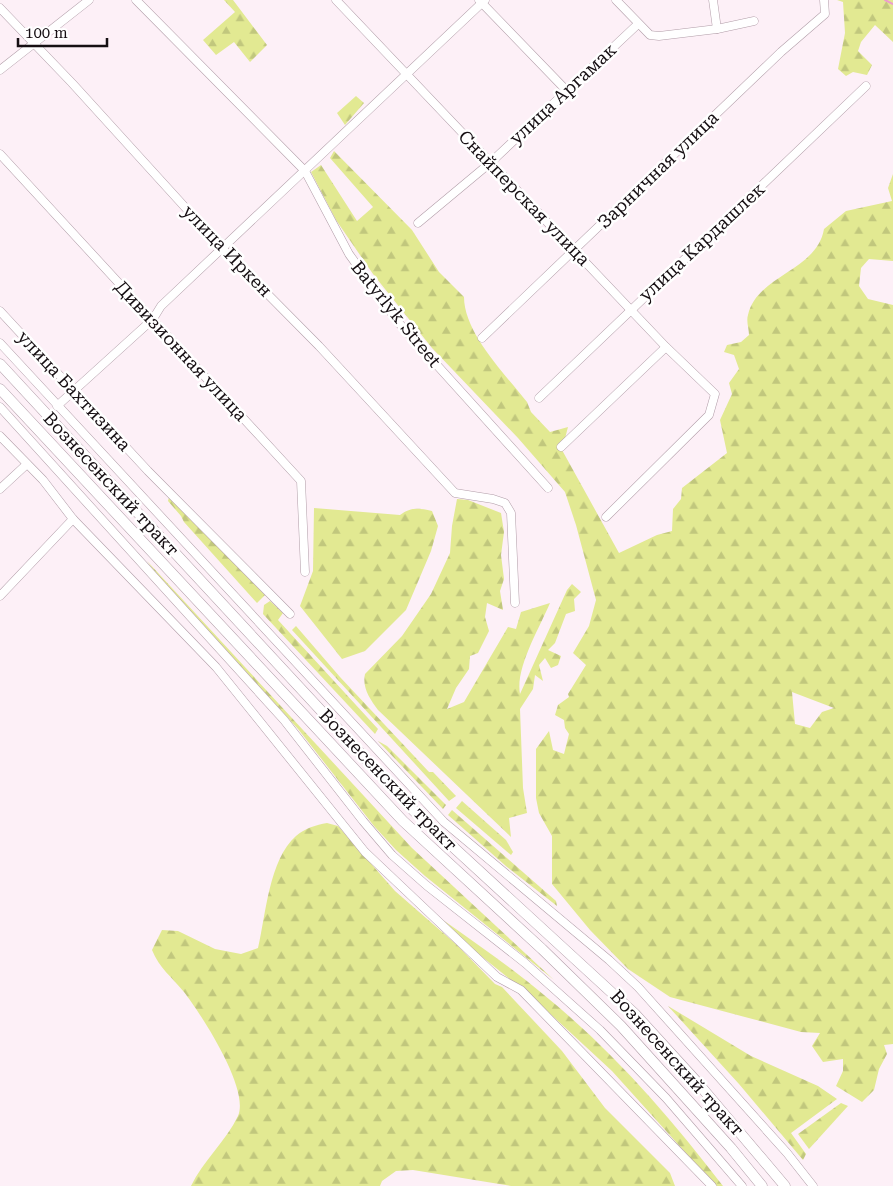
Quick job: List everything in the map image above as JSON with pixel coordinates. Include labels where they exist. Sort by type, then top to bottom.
[{"type":"main road","name":"Вознесенский тракт","points":[[0,364],[414,811],[635,1014],[703,1089],[785,1186]]},
{"type":"main road","name":"Вознесенский тракт","points":[[0,389],[403,821],[542,949],[621,1026],[731,1148],[762,1186]]},
{"type":"street","points":[[0,70],[89,0]]},
{"type":"street","name":"Batyrlyk Street","points":[[136,0],[305,171],[349,254],[398,322],[548,488]]},
{"type":"street","name":"Снайперская улица","points":[[336,0],[404,74],[575,250],[666,347],[715,394],[708,415],[606,517]]},
{"type":"street","points":[[616,0],[650,35],[659,36],[717,29],[754,21]]},
{"type":"street","points":[[713,0],[717,29]]},
{"type":"street","name":"Зарничная улица","points":[[482,338],[513,306],[575,250],[781,52],[825,14],[824,0]]},
{"type":"street","points":[[57,406],[73,389],[153,318],[161,306],[482,1],[566,90]]},
{"type":"street","name":"улица Иркен","points":[[0,8],[79,90],[223,248],[319,346],[455,493],[493,499],[504,504],[511,513],[515,603]]},
{"type":"street","name":"улица Аргамак","points":[[418,223],[490,163],[638,24]]},
{"type":"street","name":"улица Кардашлек","points":[[539,398],[866,86]]},
{"type":"street","name":"Дивизионная улица","points":[[0,154],[153,318],[301,481],[305,572]]},
{"type":"street","name":"улица Бахтизина","points":[[0,311],[148,471],[290,614]]},
{"type":"street","points":[[0,343],[444,822],[609,960],[638,987],[781,1146],[813,1186]]},
{"type":"street","points":[[561,447],[666,347]]},
{"type":"street","points":[[0,407],[284,720],[392,855],[426,885],[524,963],[600,1030],[666,1098],[742,1186]]},
{"type":"street","points":[[0,436],[43,480],[73,519],[216,667],[370,857],[497,977],[521,990],[712,1186]]},
{"type":"street","points":[[0,489],[27,464]]},
{"type":"street","points":[[0,596],[73,519]]},
{"type":"green space","points":[[224,0],[233,0],[267,45],[250,62],[234,42],[216,55],[203,40],[235,12]]},
{"type":"green space","points":[[837,0],[893,0],[893,42],[875,25],[861,42],[858,51],[872,65],[867,75],[853,72],[846,76],[838,69],[845,33],[843,2]]},
{"type":"green space","points":[[356,96],[364,103],[345,125],[337,113]]},
{"type":"green space","points":[[334,151],[412,230],[439,272],[464,297],[466,311],[478,339],[497,366],[527,402],[531,412],[550,432],[568,427],[562,450],[619,553],[657,535],[672,531],[673,509],[681,499],[682,488],[727,453],[720,420],[732,394],[729,383],[739,369],[734,355],[724,352],[727,345],[741,342],[749,335],[747,317],[754,302],[774,281],[810,255],[819,243],[824,229],[846,211],[892,201],[888,188],[893,174],[893,261],[869,259],[861,268],[859,286],[868,299],[893,305],[893,1044],[884,1045],[887,1054],[879,1069],[874,1090],[862,1102],[836,1086],[843,1071],[843,1059],[823,1062],[812,1046],[820,1033],[801,1032],[670,997],[628,969],[590,930],[552,884],[552,836],[539,813],[536,798],[536,749],[549,731],[553,750],[564,754],[569,734],[565,728],[564,720],[555,715],[558,705],[569,697],[568,694],[586,665],[573,653],[589,626],[596,600],[576,525],[565,492],[518,438],[432,348],[373,274],[336,220],[311,172],[321,165],[357,221],[373,207],[330,158]],"holes":[[[792,692],[834,708],[822,712],[810,728],[795,724]]]},
{"type":"green space","points":[[169,497],[265,595],[257,603],[184,522],[168,501]]},
{"type":"green space","points":[[457,499],[468,500],[501,513],[504,532],[501,555],[504,579],[500,591],[503,610],[487,603],[485,617],[489,631],[478,653],[470,656],[469,669],[456,688],[447,709],[464,702],[508,627],[516,629],[521,612],[550,603],[521,672],[520,694],[567,590],[572,584],[581,592],[574,599],[575,611],[566,614],[555,643],[548,650],[561,656],[558,665],[551,668],[545,658],[539,665],[543,681],[535,675],[533,689],[520,709],[523,788],[527,813],[509,818],[511,837],[378,710],[366,689],[364,679],[365,674],[402,636],[431,594],[450,553]]},
{"type":"green space","points":[[314,508],[400,515],[411,509],[423,509],[432,511],[438,526],[431,551],[406,610],[365,651],[342,659],[300,606],[313,571]]},
{"type":"green space","points":[[147,561],[412,848],[554,980],[425,876],[396,850],[374,826],[298,729],[158,576]]},
{"type":"green space","points":[[270,601],[283,613],[278,620],[378,729],[375,734],[263,614],[264,605]]},
{"type":"green space","points":[[296,626],[340,677],[429,772],[433,772],[456,796],[449,801],[292,630]]},
{"type":"green space","points":[[378,741],[387,746],[446,805],[443,809]]},
{"type":"green space","points":[[462,801],[506,840],[513,852],[511,855],[456,808]]},
{"type":"green space","points":[[452,810],[556,901],[557,906],[507,867],[448,815]]},
{"type":"green space","points":[[327,823],[338,826],[395,891],[457,945],[495,984],[502,987],[562,1051],[605,1108],[670,1173],[675,1186],[511,1186],[413,1170],[396,1171],[382,1181],[380,1186],[191,1186],[233,1125],[238,1116],[240,1104],[231,1071],[212,1034],[184,992],[158,962],[152,950],[162,930],[178,931],[215,949],[241,954],[258,948],[274,873],[287,846],[299,833],[311,827]]},
{"type":"green space","points":[[443,920],[520,975],[593,1038],[617,1061],[661,1110],[723,1186],[717,1186],[703,1172],[612,1071],[532,997],[476,952]]},
{"type":"green space","points":[[668,1006],[751,1056],[818,1086],[837,1099],[791,1133],[806,1154],[803,1160],[739,1084]]},
{"type":"green space","points":[[841,1103],[848,1106],[809,1149],[798,1134]]},
{"type":"waterway","points":[[885,0],[893,4]]}]
